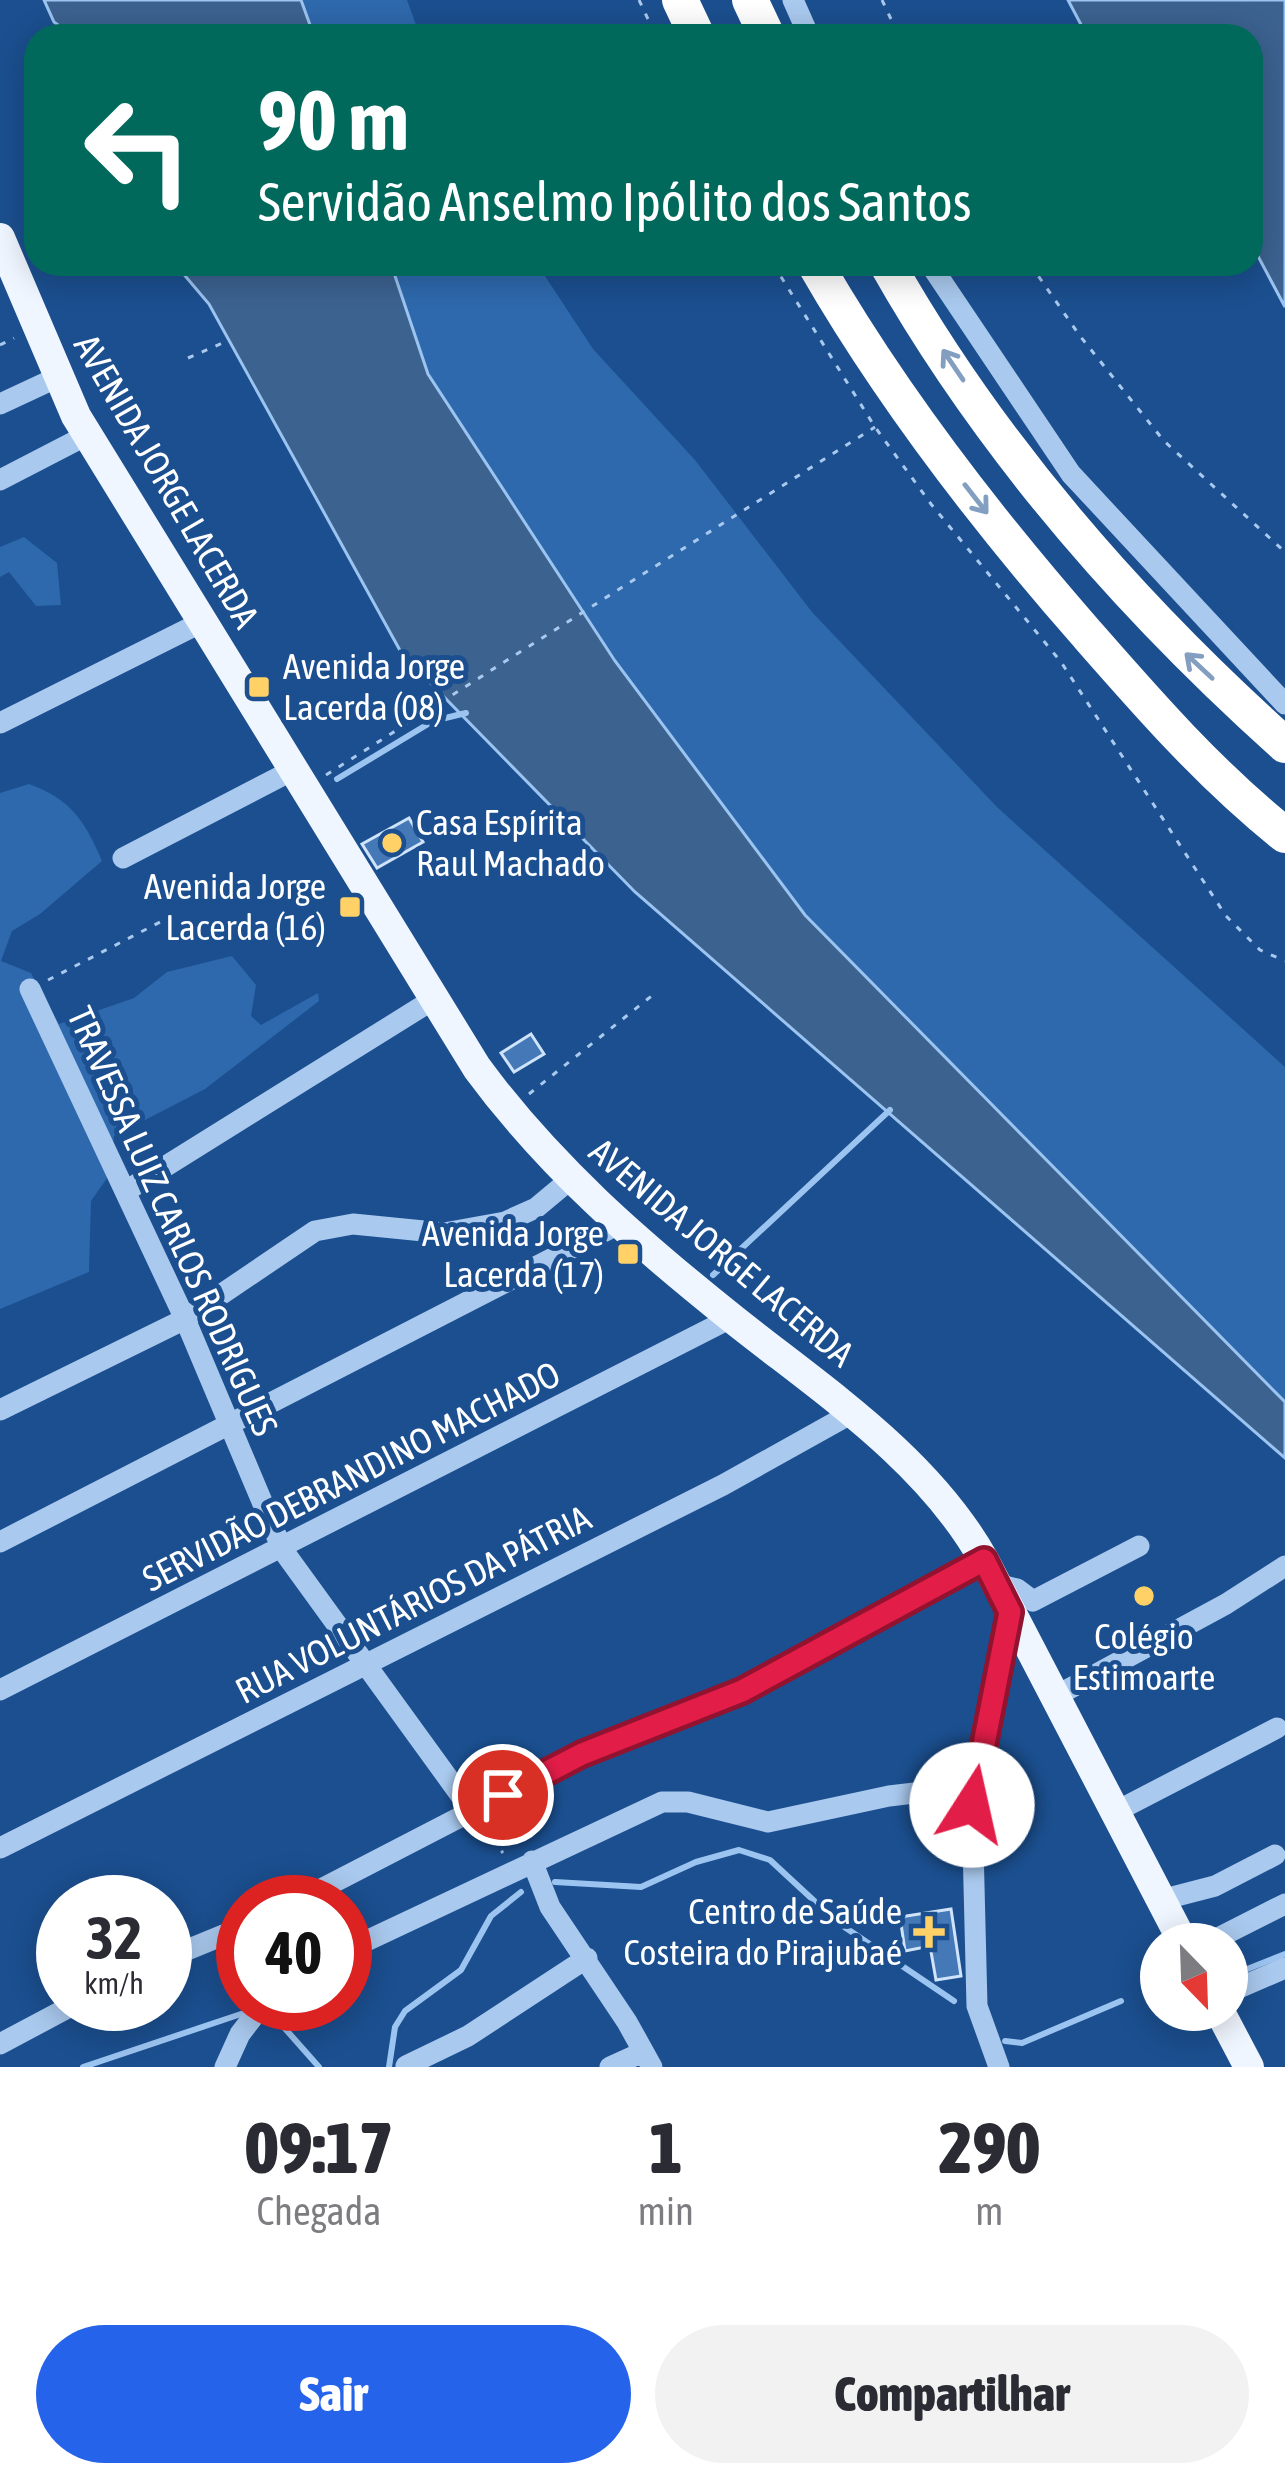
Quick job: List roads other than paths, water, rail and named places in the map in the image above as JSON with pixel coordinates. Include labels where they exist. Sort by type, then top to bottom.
[{"type":"highway","points":[[822,276],[948,462],[1037,577],[1202,763],[1285,835]]},
{"type":"highway","points":[[895,276],[1051,502],[1155,624],[1285,745]]},
{"type":"main road","name":"AVENIDA JORGE LACERDA","points":[[3,253],[87,435],[434,999],[509,1111],[617,1225],[852,1413],[943,1501],[997,1586],[1173,1923]]},
{"type":"main road","points":[[1230,2031],[1249,2067]]},
{"type":"street","points":[[938,276],[1072,474],[1285,704]]},
{"type":"street","points":[[0,404],[58,376]]},
{"type":"street","points":[[0,480],[87,435]]},
{"type":"street","points":[[0,723],[200,622]]},
{"type":"street","points":[[123,858],[298,779]]},
{"type":"street","name":"TRAVESSA LUIZ CARLOS RODRIGUES","points":[[30,989],[185,1319],[282,1549],[468,1806]]},
{"type":"street","points":[[126,1191],[434,999]]},
{"type":"street","points":[[0,1410],[185,1319],[314,1231],[353,1224],[444,1232],[505,1222],[536,1208],[572,1178]]},
{"type":"street","points":[[0,1542],[617,1225]]},
{"type":"street","name":"SERVIDÃO DEBRANDINO MACHADO","points":[[0,1690],[731,1318]]},
{"type":"street","name":"RUA VOLUNTÁRIOS DA PÁTRIA","points":[[0,1848],[723,1485],[852,1413]]},
{"type":"street","points":[[344,1875],[468,1806],[582,1754],[997,1586],[1017,1589],[1033,1601],[1139,1546]]},
{"type":"street","points":[[1054,1697],[1226,1604],[1285,1566]]},
{"type":"street","points":[[997,1586],[974,1786],[977,2006],[999,2067]]},
{"type":"street","points":[[1114,1812],[1277,1728]]},
{"type":"street","points":[[372,1938],[662,1802],[688,1802],[768,1822],[889,1796],[974,1786]]},
{"type":"street","points":[[1161,1900],[1215,1886],[1275,1855]]},
{"type":"street","points":[[523,1865],[587,1958],[647,2060],[610,2067]]},
{"type":"street","points":[[1247,1923],[1285,1904]]},
{"type":"street","points":[[406,2066],[468,2036],[587,1958]]},
{"type":"street","points":[[1248,1984],[1285,1968]]},
{"type":"street","points":[[0,2044],[36,2025]]},
{"type":"street","points":[[232,2065],[242,2031]]},
{"type":"waterway","points":[[337,779],[433,721],[466,713]]},
{"type":"waterway","points":[[713,1275],[890,1110]]},
{"type":"waterway","points":[[555,1882],[641,1887],[696,1862],[739,1850],[770,1860],[837,1922],[954,2001]]},
{"type":"waterway","points":[[389,2067],[395,2027],[405,2011],[461,1970],[491,1916],[521,1892]]},
{"type":"waterway","points":[[1248,1969],[1285,1954]]},
{"type":"waterway","points":[[1005,2041],[1022,2043],[1121,2001]]},
{"type":"waterway","points":[[83,2067],[216,2022]]},
{"type":"waterway","points":[[287,2031],[319,2067]]},
{"type":"place","name":"Avenida Jorge Lacerda (08)","points":[[259,687]]},
{"type":"place","name":"Casa Espírita Raul Machado","points":[[392,843]]},
{"type":"place","name":"Avenida Jorge Lacerda (16)","points":[[350,907]]},
{"type":"place","name":"Avenida Jorge Lacerda (17)","points":[[628,1254]]},
{"type":"place","name":"Colégio Estimoarte","points":[[1144,1596]]},
{"type":"place","name":"Centro de Saúde Costeira do Pirajubaé","points":[[929,1932]]}]
